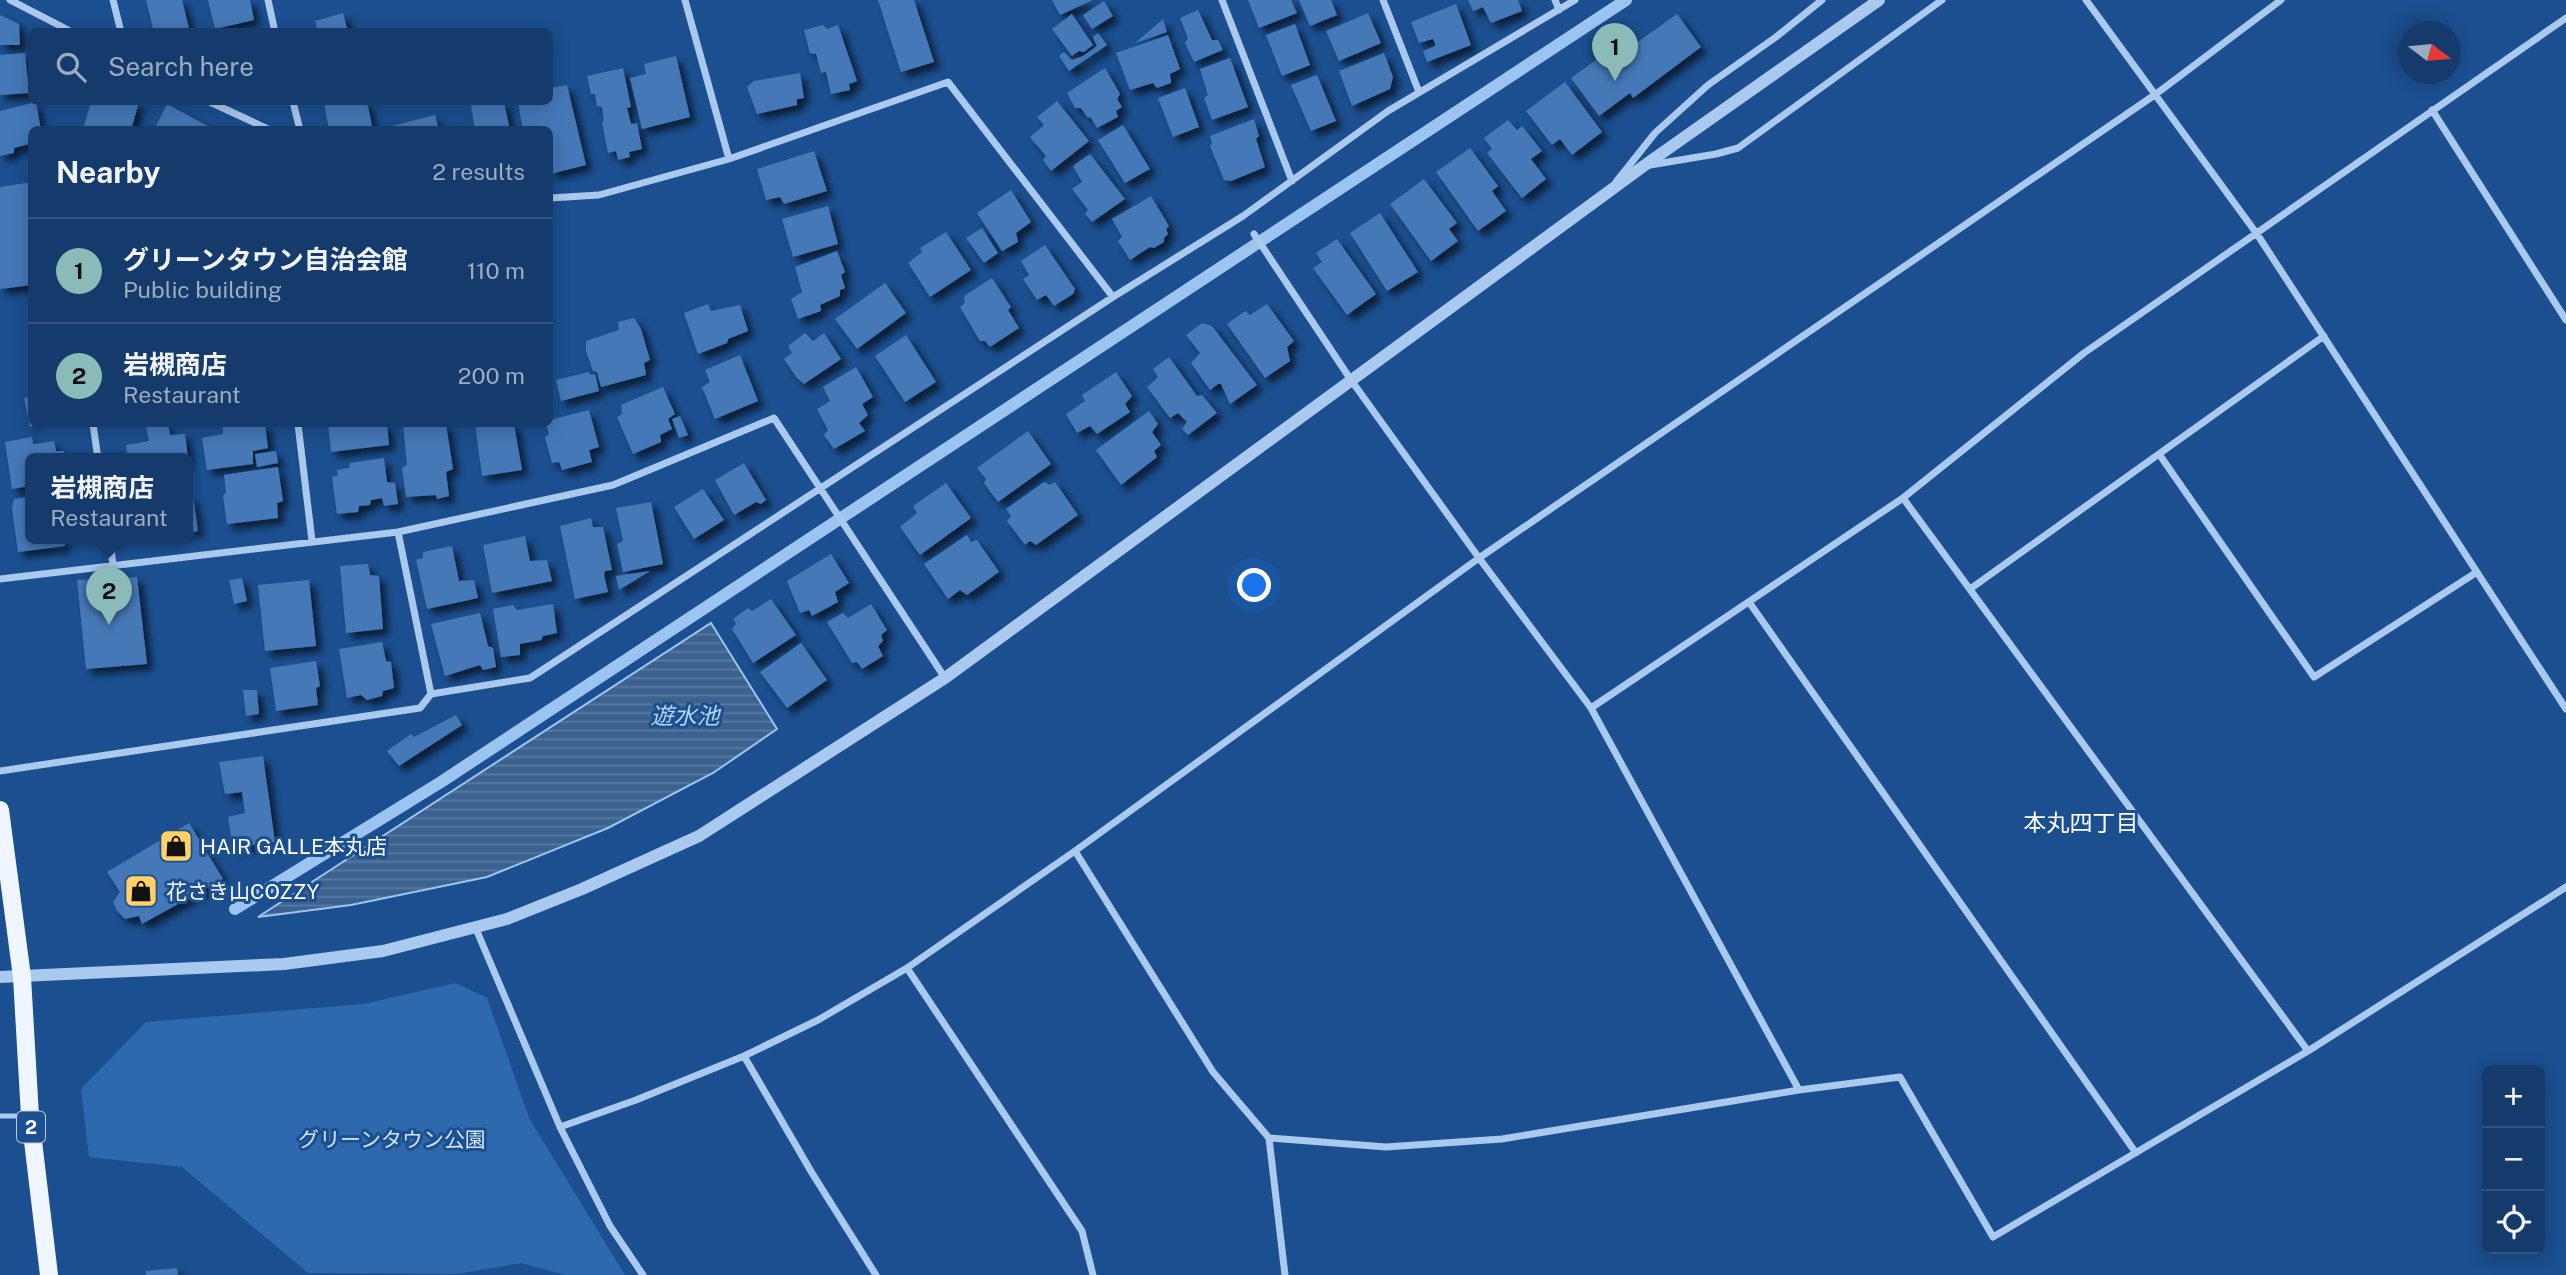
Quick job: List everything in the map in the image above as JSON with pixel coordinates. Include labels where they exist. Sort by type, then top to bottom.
[{"type":"main road","name":"2","points":[[0,810],[22,977],[30,1116],[49,1275]]},
{"type":"street","points":[[10,0],[64,28]]},
{"type":"street","points":[[113,0],[120,28]]},
{"type":"street","points":[[268,0],[274,28]]},
{"type":"street","points":[[685,0],[729,159]]},
{"type":"street","points":[[1222,0],[1292,181]]},
{"type":"street","points":[[1383,0],[1419,92]]},
{"type":"street","points":[[1555,0],[1559,10]]},
{"type":"street","points":[[0,771],[420,708],[431,694],[530,678],[1113,297],[1243,216],[1388,111],[1574,0]]},
{"type":"street","points":[[1606,194],[1655,133],[1672,117],[1708,85],[1776,37],[1822,0]]},
{"type":"street","points":[[0,977],[284,964],[383,951],[507,919],[582,890],[699,836],[945,678],[1645,165],[1879,0]]},
{"type":"street","points":[[1645,165],[1738,148],[1942,0]]},
{"type":"street","points":[[2086,0],[2257,234],[2566,709]]},
{"type":"street","points":[[559,1127],[636,1100],[744,1056],[818,1020],[907,968],[1074,851],[1479,558],[2156,94],[2281,0]]},
{"type":"street","points":[[1591,708],[1903,498],[2084,353],[2566,18]]},
{"type":"street","points":[[553,198],[599,195],[729,159],[948,82],[1113,297]]},
{"type":"street","points":[[217,105],[262,126]]},
{"type":"street","points":[[294,105],[299,126]]},
{"type":"street","points":[[2432,110],[2566,320]]},
{"type":"street","points":[[1254,234],[1351,380],[1591,708],[1799,1090]]},
{"type":"street","points":[[1970,589],[2324,336]]},
{"type":"street","points":[[0,579],[398,532],[613,485],[774,418],[945,678]]},
{"type":"street","points":[[93,427],[97,453]]},
{"type":"street","points":[[298,427],[312,541]]},
{"type":"street","points":[[2159,454],[2314,677],[2477,572]]},
{"type":"street","points":[[1903,498],[2308,1051]]},
{"type":"street","points":[[398,532],[431,694]]},
{"type":"street","points":[[111,544],[113,566]]},
{"type":"street","points":[[1749,602],[2136,1153]]},
{"type":"street","points":[[1074,851],[1213,1072],[1269,1138],[1285,1275]]},
{"type":"street","points":[[1269,1138],[1386,1147],[1502,1139],[1799,1090],[1900,1077],[1993,1237],[2308,1051],[2566,887]]},
{"type":"street","points":[[475,929],[559,1127],[610,1226],[643,1275]]},
{"type":"street","points":[[907,968],[1082,1231],[1093,1275]]},
{"type":"street","points":[[744,1056],[812,1173],[876,1275]]},
{"type":"lane","points":[[0,1116],[30,1116]]},
{"type":"green space","name":"グリーンタウン公園","points":[[455,983],[487,998],[529,1118],[625,1275],[565,1275],[521,1263],[457,1274],[308,1273],[182,1167],[89,1157],[81,1089],[146,1022],[364,1004]]},
{"type":"water","name":"遊水池","points":[[711,623],[777,729],[713,773],[608,828],[487,877],[351,905],[258,917]]},
{"type":"building","points":[[146,0],[182,0],[189,28],[153,28]]},
{"type":"building","points":[[208,0],[250,0],[254,20],[215,28]]},
{"type":"building","points":[[878,0],[914,0],[934,62],[901,72]]},
{"type":"building","points":[[1052,0],[1093,0],[1060,15]]},
{"type":"building","points":[[1248,0],[1291,0],[1297,13],[1259,28]]},
{"type":"building","points":[[1299,0],[1331,0],[1337,15],[1310,26]]},
{"type":"building","points":[[1468,0],[1518,0],[1522,11],[1491,23],[1483,7],[1473,11]]},
{"type":"building","points":[[1104,1],[1113,16],[1092,29],[1083,15]]},
{"type":"building","points":[[1456,4],[1471,45],[1427,62],[1423,51],[1435,46],[1435,43],[1433,39],[1419,43],[1411,22]]},
{"type":"building","points":[[1198,10],[1212,40],[1218,40],[1223,50],[1194,62],[1185,43],[1188,38],[1180,18]]},
{"type":"building","points":[[343,13],[347,28],[317,28],[315,21]]},
{"type":"building","points":[[1368,13],[1381,43],[1339,61],[1326,31]]},
{"type":"building","points":[[1072,14],[1093,45],[1072,56],[1052,29]]},
{"type":"building","points":[[1677,14],[1701,47],[1633,98],[1630,93],[1599,116],[1571,78],[1603,55],[1608,63]]},
{"type":"building","points":[[0,15],[19,24],[20,45],[0,45]]},
{"type":"building","points":[[1163,19],[1167,32],[1135,43]]},
{"type":"building","points":[[1295,24],[1310,65],[1282,76],[1266,35]]},
{"type":"building","points":[[823,25],[827,29],[838,25],[857,81],[849,84],[850,90],[831,94],[826,72],[821,73],[816,54],[810,53],[804,30]]},
{"type":"building","points":[[1098,33],[1107,45],[1069,71],[1059,56],[1064,52],[1072,60],[1083,56],[1097,46],[1093,37]]},
{"type":"building","points":[[1168,35],[1180,69],[1170,74],[1171,83],[1157,88],[1153,83],[1130,90],[1116,53]]},
{"type":"building","points":[[25,53],[28,93],[0,95],[0,55]]},
{"type":"building","points":[[1384,53],[1393,77],[1390,89],[1352,106],[1339,71]]},
{"type":"building","points":[[676,56],[690,117],[642,129],[630,78],[646,74],[644,64]]},
{"type":"building","points":[[1230,58],[1248,107],[1212,120],[1204,98],[1208,95],[1200,69]]},
{"type":"building","points":[[623,68],[631,107],[627,108],[631,124],[637,123],[642,149],[629,152],[630,157],[618,160],[616,151],[608,153],[602,107],[597,106],[595,94],[591,94],[587,76]]},
{"type":"building","points":[[1105,68],[1120,94],[1117,99],[1122,107],[1116,111],[1118,117],[1097,128],[1081,108],[1075,108],[1067,93]]},
{"type":"building","points":[[800,73],[804,98],[797,99],[797,105],[757,114],[747,87],[754,81]]},
{"type":"building","points":[[1317,75],[1336,121],[1311,131],[1291,85]]},
{"type":"building","points":[[1565,82],[1602,132],[1572,155],[1560,139],[1552,145],[1526,111]]},
{"type":"building","points":[[567,85],[586,165],[553,173],[553,126],[522,126],[519,105],[553,105],[553,87]]},
{"type":"building","points":[[1185,88],[1199,127],[1173,137],[1158,98]]},
{"type":"building","points":[[1057,101],[1089,141],[1051,171],[1043,160],[1046,156],[1030,137],[1043,126],[1037,117]]},
{"type":"building","points":[[28,104],[37,105],[40,126],[28,126],[28,144],[14,148],[14,153],[0,156],[0,111]]},
{"type":"building","points":[[90,105],[138,105],[132,126],[84,126]]},
{"type":"building","points":[[169,105],[208,126],[156,126]]},
{"type":"building","points":[[325,105],[368,105],[372,126],[328,126]]},
{"type":"building","points":[[471,105],[505,105],[509,126],[474,126]]},
{"type":"building","points":[[435,115],[438,126],[392,126]]},
{"type":"building","points":[[1254,119],[1259,136],[1256,139],[1265,167],[1231,181],[1224,180],[1210,146],[1210,136]]},
{"type":"building","points":[[1508,120],[1517,130],[1522,126],[1542,151],[1531,159],[1546,179],[1522,198],[1487,153],[1492,149],[1484,138]]},
{"type":"building","points":[[1123,125],[1150,169],[1125,183],[1098,140]]},
{"type":"building","points":[[1470,148],[1498,186],[1492,191],[1506,211],[1478,231],[1436,172]]},
{"type":"building","points":[[814,151],[827,191],[784,204],[780,197],[766,200],[757,169]]},
{"type":"building","points":[[1090,154],[1125,199],[1092,222],[1085,214],[1088,210],[1072,189],[1082,182],[1073,166]]},
{"type":"building","points":[[1424,179],[1457,223],[1449,229],[1458,241],[1431,261],[1390,204]]},
{"type":"building","points":[[28,183],[28,286],[0,289],[0,187]]},
{"type":"building","points":[[1011,190],[1031,222],[1016,233],[1018,242],[1002,251],[977,213]]},
{"type":"building","points":[[1151,196],[1169,226],[1166,229],[1168,234],[1164,242],[1154,248],[1150,247],[1130,260],[1118,241],[1122,237],[1112,219]]},
{"type":"building","points":[[828,206],[838,244],[793,257],[782,219]]},
{"type":"building","points":[[1380,213],[1418,272],[1387,291],[1350,233]]},
{"type":"building","points":[[982,228],[998,253],[984,263],[966,238]]},
{"type":"building","points":[[946,232],[971,270],[930,297],[908,263],[922,252],[920,248]]},
{"type":"building","points":[[1337,239],[1376,294],[1347,315],[1313,268],[1322,262],[1316,253]]},
{"type":"building","points":[[1045,245],[1075,289],[1073,294],[1054,306],[1046,295],[1037,300],[1023,279],[1029,275],[1021,261]]},
{"type":"building","points":[[837,251],[845,272],[841,275],[845,288],[840,290],[840,296],[820,305],[821,311],[798,319],[791,299],[802,292],[795,267]]},
{"type":"building","points":[[992,278],[1011,307],[1008,310],[1019,328],[990,347],[985,341],[980,341],[960,307],[965,303],[964,296]]},
{"type":"building","points":[[885,283],[906,313],[857,349],[835,319]]},
{"type":"building","points":[[708,304],[711,311],[740,305],[748,331],[728,339],[727,343],[698,354],[684,313]]},
{"type":"building","points":[[1267,304],[1294,341],[1287,347],[1290,361],[1265,378],[1227,324],[1245,311],[1250,315]]},
{"type":"building","points":[[634,318],[641,329],[650,360],[644,363],[646,375],[601,387],[586,351],[586,341],[619,330],[618,322]]},
{"type":"building","points":[[1202,323],[1212,326],[1257,385],[1230,404],[1221,384],[1210,390],[1191,363],[1200,353],[1186,335]]},
{"type":"building","points":[[805,333],[813,341],[824,333],[841,359],[804,384],[784,359],[792,353],[788,346]]},
{"type":"building","points":[[906,335],[936,382],[905,402],[875,356]]},
{"type":"building","points":[[740,355],[758,401],[715,419],[702,387],[710,382],[705,370]]},
{"type":"building","points":[[1169,357],[1197,396],[1202,395],[1217,413],[1188,435],[1182,429],[1187,422],[1178,413],[1170,418],[1147,387],[1158,377],[1153,369]]},
{"type":"building","points":[[856,367],[873,397],[862,404],[868,415],[859,423],[865,431],[834,449],[824,435],[828,430],[817,409],[830,401],[823,387]]},
{"type":"building","points":[[589,372],[590,375],[595,374],[599,391],[561,401],[556,380]]},
{"type":"building","points":[[1116,372],[1132,396],[1125,404],[1130,412],[1097,434],[1090,426],[1077,433],[1066,414],[1085,401],[1082,395]]},
{"type":"building","points":[[663,387],[675,414],[668,419],[672,429],[660,435],[661,442],[633,454],[617,417],[622,414],[621,405]]},
{"type":"building","points":[[24,398],[28,398],[28,417]]},
{"type":"building","points":[[589,410],[599,447],[589,450],[592,462],[562,470],[559,462],[552,463],[545,437],[549,434],[547,427],[553,427],[553,419]]},
{"type":"building","points":[[1149,411],[1158,424],[1152,432],[1161,445],[1154,451],[1157,457],[1121,485],[1096,450]]},
{"type":"building","points":[[680,416],[688,435],[679,438],[672,419]]},
{"type":"building","points":[[146,427],[169,427],[170,435],[185,434],[187,453],[127,453],[126,445],[149,441]]},
{"type":"building","points":[[223,427],[265,427],[268,448],[253,451],[253,464],[207,470],[202,438],[223,434]]},
{"type":"building","points":[[328,427],[387,427],[389,445],[331,452]]},
{"type":"building","points":[[403,427],[446,427],[453,469],[446,472],[449,496],[437,499],[436,495],[406,497],[402,468],[407,465]]},
{"type":"building","points":[[475,427],[515,427],[522,470],[482,476]]},
{"type":"building","points":[[1028,431],[1051,464],[998,502],[977,468]]},
{"type":"building","points":[[32,437],[33,444],[54,441],[56,451],[64,453],[25,453],[25,487],[12,489],[5,442]]},
{"type":"building","points":[[276,451],[278,463],[257,467],[255,454]]},
{"type":"building","points":[[384,458],[387,482],[395,483],[398,504],[384,506],[382,498],[371,500],[370,505],[359,506],[358,512],[337,514],[332,477],[338,475],[337,470],[349,468],[350,463]]},
{"type":"building","points":[[744,463],[766,500],[761,504],[756,502],[734,515],[715,480]]},
{"type":"building","points":[[278,467],[283,501],[277,503],[278,518],[227,524],[223,496],[226,492],[224,475]]},
{"type":"building","points":[[1044,482],[1050,485],[1055,482],[1078,515],[1036,545],[1030,541],[1025,545],[1007,521],[1011,516],[1006,509]]},
{"type":"building","points":[[946,483],[971,518],[920,555],[900,527],[917,513],[913,506]]},
{"type":"building","points":[[703,489],[724,520],[694,539],[674,507]]},
{"type":"building","points":[[193,496],[198,531],[193,532]]},
{"type":"building","points":[[25,498],[25,544],[65,546],[18,552],[12,508],[14,499]]},
{"type":"building","points":[[651,502],[663,564],[623,572],[617,544],[623,541],[616,508]]},
{"type":"building","points":[[591,518],[593,527],[603,527],[612,570],[605,571],[604,575],[608,592],[575,599],[560,526]]},
{"type":"building","points":[[967,535],[971,542],[977,540],[999,572],[967,595],[960,590],[948,599],[924,564]]},
{"type":"building","points":[[525,536],[530,561],[547,560],[552,581],[492,593],[483,545]]},
{"type":"building","points":[[452,546],[459,581],[474,580],[478,598],[427,609],[416,560],[423,558],[423,552]]},
{"type":"building","points":[[831,554],[849,583],[835,592],[838,602],[812,616],[809,610],[800,613],[787,581]]},
{"type":"building","points":[[368,564],[370,575],[379,576],[383,629],[346,633],[340,566]]},
{"type":"building","points":[[650,571],[619,590],[616,576]]},
{"type":"building","points":[[137,577],[147,664],[86,669],[77,580]]},
{"type":"building","points":[[242,578],[247,601],[234,604],[229,580]]},
{"type":"building","points":[[309,580],[316,646],[265,651],[258,585]]},
{"type":"building","points":[[771,599],[796,635],[753,663],[732,629],[736,624],[733,619],[748,608],[752,611]]},
{"type":"building","points":[[553,604],[557,633],[543,636],[541,640],[520,644],[520,655],[501,657],[493,609],[513,605],[517,610]]},
{"type":"building","points":[[871,604],[887,630],[881,635],[883,641],[878,646],[883,656],[862,669],[857,662],[852,663],[827,622],[843,613],[848,618]]},
{"type":"building","points":[[480,613],[488,646],[493,648],[496,667],[483,670],[480,665],[445,676],[431,624]]},
{"type":"building","points":[[382,642],[386,661],[391,662],[394,688],[383,691],[382,696],[367,700],[361,695],[347,698],[339,649]]},
{"type":"building","points":[[801,643],[827,680],[787,708],[760,672]]},
{"type":"building","points":[[316,661],[320,686],[316,688],[318,705],[276,711],[270,668]]},
{"type":"building","points":[[243,690],[257,690],[259,714],[246,716]]},
{"type":"building","points":[[456,715],[462,725],[399,766],[387,751],[411,734],[414,737]]},
{"type":"building","points":[[263,756],[275,842],[233,848],[228,817],[245,813],[242,792],[225,794],[219,762]]},
{"type":"building","points":[[189,823],[223,879],[142,924],[139,916],[125,919],[113,902],[120,892],[107,872]]},
{"type":"building","points":[[177,1268],[178,1275],[146,1275],[146,1271]]},
{"type":"waterway","points":[[235,909],[441,782],[1626,0]]},
{"type":"place","name":"グリーンタウン自治会館","points":[[1615,81]]},
{"type":"place","name":"岩槻商店","points":[[109,625]]},
{"type":"place","name":"HAIR GALLE本丸店","points":[[176,846]]},
{"type":"place","name":"花さき山COZZY","points":[[141,891]]},
{"type":"district","name":"本丸四丁目","points":[[2081,822]]}]
